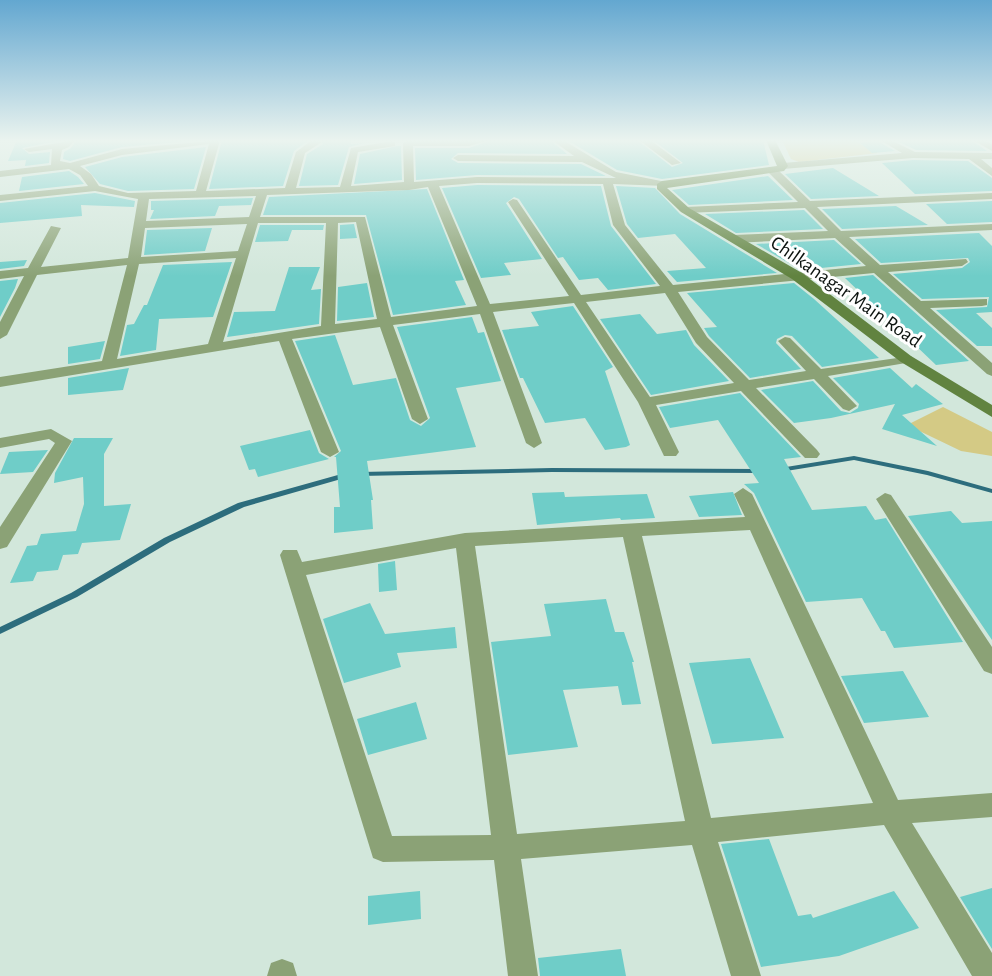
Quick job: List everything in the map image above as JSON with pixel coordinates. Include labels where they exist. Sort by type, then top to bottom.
[{"type":"main road","name":"Chilkanagar Main Road","points":[[662,186],[662,189],[686,210],[796,276],[906,359],[992,412]]},
{"type":"street","points":[[200,194],[203,186]]},
{"type":"street","points":[[290,191],[292,186]]},
{"type":"street","points":[[345,190],[346,186]]},
{"type":"street","points":[[0,198],[94,188],[128,196],[426,186]]},
{"type":"street","points":[[433,186],[485,309],[534,443]]},
{"type":"street","points":[[609,186],[619,225],[669,289],[701,340],[811,454]]},
{"type":"street","points":[[792,186],[806,203],[838,234],[992,371]]},
{"type":"street","points":[[214,349],[262,193]]},
{"type":"street","points":[[108,366],[134,261],[144,195]]},
{"type":"street","points":[[686,210],[992,196]]},
{"type":"street","points":[[513,202],[646,402],[670,452]]},
{"type":"street","points":[[140,225],[356,218],[363,221],[385,322],[420,419]]},
{"type":"street","points":[[328,329],[332,219]]},
{"type":"street","points":[[734,240],[987,227],[992,238]]},
{"type":"street","points":[[0,335],[55,228]]},
{"type":"street","points":[[0,275],[134,261],[242,255]]},
{"type":"street","points":[[0,382],[328,329],[485,309],[876,268],[962,262]]},
{"type":"street","points":[[917,306],[982,302]]},
{"type":"street","points":[[284,336],[330,452]]},
{"type":"street","points":[[785,341],[849,406]]},
{"type":"street","points":[[970,352],[992,352]]},
{"type":"street","points":[[646,402],[906,359]]},
{"type":"street","points":[[0,443],[51,434],[64,441],[0,542]]},
{"type":"street","points":[[743,494],[890,811],[989,976]]},
{"type":"street","points":[[885,499],[992,665]]},
{"type":"street","points":[[756,523],[465,540],[293,562],[383,849],[506,847],[701,832],[890,811],[992,805]]},
{"type":"street","points":[[631,531],[701,832],[746,976]]},
{"type":"street","points":[[465,540],[523,976]]},
{"type":"shaded area","points":[[943,407],[992,432],[992,456],[961,451],[907,425]]},
{"type":"building","points":[[20,186],[70,186],[19,191]]},
{"type":"building","points":[[106,186],[195,186],[194,189],[128,191]]},
{"type":"building","points":[[210,186],[283,186],[283,186],[209,189]]},
{"type":"building","points":[[471,186],[601,186],[611,226],[656,284],[608,290],[598,278],[579,280],[563,257],[558,258],[519,199],[514,197],[506,203],[542,259],[504,263],[511,275],[481,278],[442,188]]},
{"type":"building","points":[[616,186],[655,188],[680,214],[777,273],[677,282],[667,271],[706,268],[675,234],[638,238],[627,224]]},
{"type":"building","points":[[703,186],[778,186],[793,200],[689,205],[672,190]]},
{"type":"building","points":[[797,186],[862,186],[879,196],[811,199]]},
{"type":"building","points":[[906,186],[992,186],[992,191],[915,194]]},
{"type":"building","points":[[427,189],[464,280],[455,281],[466,305],[393,315],[366,215],[263,215],[269,197]]},
{"type":"building","points":[[95,193],[135,201],[134,207],[81,205],[82,216],[0,223],[0,203]]},
{"type":"building","points":[[253,198],[251,205],[219,206],[215,216],[150,219],[154,210],[151,210],[151,201]]},
{"type":"building","points":[[992,201],[992,222],[947,224],[926,204]]},
{"type":"building","points":[[896,206],[928,225],[842,229],[822,209]]},
{"type":"building","points":[[804,210],[823,229],[736,233],[705,214]]},
{"type":"building","points":[[354,224],[357,238],[340,239],[340,225]]},
{"type":"building","points":[[260,225],[324,225],[323,230],[292,230],[288,241],[255,242]]},
{"type":"building","points":[[212,228],[205,251],[144,255],[147,230]]},
{"type":"building","points":[[979,233],[992,246],[992,312],[976,313],[992,328],[992,346],[977,346],[936,310],[987,307],[989,297],[922,299],[893,274],[962,268],[970,262],[968,258],[881,263],[855,239]]},
{"type":"building","points":[[834,240],[861,264],[801,270],[756,244]]},
{"type":"building","points":[[27,260],[24,266],[0,269],[0,262]]},
{"type":"building","points":[[232,262],[213,317],[159,319],[156,350],[120,356],[127,325],[134,324],[144,305],[147,305],[163,265]]},
{"type":"building","points":[[289,267],[320,267],[311,290],[321,289],[319,324],[227,337],[234,312],[275,311]]},
{"type":"building","points":[[873,275],[969,361],[936,365],[845,278]]},
{"type":"building","points":[[18,279],[15,288],[0,317],[0,281]]},
{"type":"building","points":[[367,283],[374,317],[337,321],[338,287]]},
{"type":"building","points":[[794,283],[879,358],[822,367],[792,336],[785,335],[777,339],[776,343],[801,369],[750,378],[709,336],[704,328],[717,327],[687,293]]},
{"type":"building","points":[[573,306],[613,367],[605,371],[630,445],[626,447],[605,450],[585,418],[545,423],[523,378],[520,378],[502,330],[539,326],[531,312]]},
{"type":"building","points":[[640,314],[657,334],[686,330],[694,345],[729,381],[651,395],[600,319]]},
{"type":"building","points":[[472,317],[478,333],[484,332],[501,381],[456,388],[476,447],[367,461],[373,500],[371,500],[373,529],[334,533],[334,507],[340,507],[336,457],[334,457],[341,451],[295,341],[335,335],[353,385],[396,378],[410,420],[421,426],[430,418],[397,327]]},
{"type":"building","points":[[105,341],[100,359],[68,364],[68,347]]},
{"type":"building","points":[[129,368],[123,390],[68,395],[68,378]]},
{"type":"building","points":[[890,368],[912,388],[916,384],[943,404],[902,415],[937,446],[882,429],[895,404],[831,418],[794,423],[761,390],[813,381],[841,411],[850,413],[858,408],[859,404],[833,378]]},
{"type":"building","points":[[740,393],[801,457],[784,459],[812,510],[866,506],[875,520],[886,518],[963,642],[894,648],[862,598],[806,602],[754,493],[744,484],[759,483],[718,420],[670,428],[659,407]]},
{"type":"building","points":[[310,430],[319,453],[329,459],[258,477],[255,469],[249,470],[240,446]]},
{"type":"building","points":[[74,438],[113,438],[104,454],[104,506],[131,504],[120,540],[82,543],[78,554],[63,555],[58,570],[37,572],[33,581],[10,583],[27,546],[37,545],[41,534],[76,531],[84,504],[83,477],[54,483],[55,473]]},
{"type":"building","points":[[48,450],[33,472],[0,474],[9,452]]},
{"type":"building","points":[[564,492],[565,497],[647,494],[655,518],[621,520],[620,518],[537,525],[532,493]]},
{"type":"building","points":[[733,492],[742,515],[699,517],[689,496]]},
{"type":"building","points":[[951,511],[962,523],[992,521],[992,640],[908,516]]},
{"type":"building","points":[[395,561],[397,590],[379,592],[378,564]]},
{"type":"building","points":[[606,599],[615,632],[624,632],[634,662],[632,662],[641,704],[622,705],[618,686],[563,690],[578,747],[508,755],[491,642],[551,636],[544,604]]},
{"type":"building","points":[[370,603],[385,634],[455,627],[457,648],[397,653],[401,667],[344,683],[323,619]]},
{"type":"building","points":[[750,658],[784,738],[712,744],[689,663]]},
{"type":"building","points":[[903,671],[929,717],[864,723],[841,676]]},
{"type":"building","points":[[416,702],[427,739],[368,755],[357,719]]},
{"type":"building","points":[[769,839],[798,916],[811,914],[813,918],[894,891],[919,928],[839,956],[761,967],[721,844]]},
{"type":"building","points":[[992,888],[992,949],[960,897]]},
{"type":"building","points":[[420,891],[421,919],[368,925],[368,896]]},
{"type":"building","points":[[621,949],[626,976],[540,976],[538,958]]},
{"type":"waterway","points":[[780,470],[854,458],[928,473],[992,491]]},
{"type":"waterway","points":[[360,474],[552,470],[759,471]]},
{"type":"waterway","points":[[0,631],[74,595],[167,540],[241,505],[345,475]]}]
